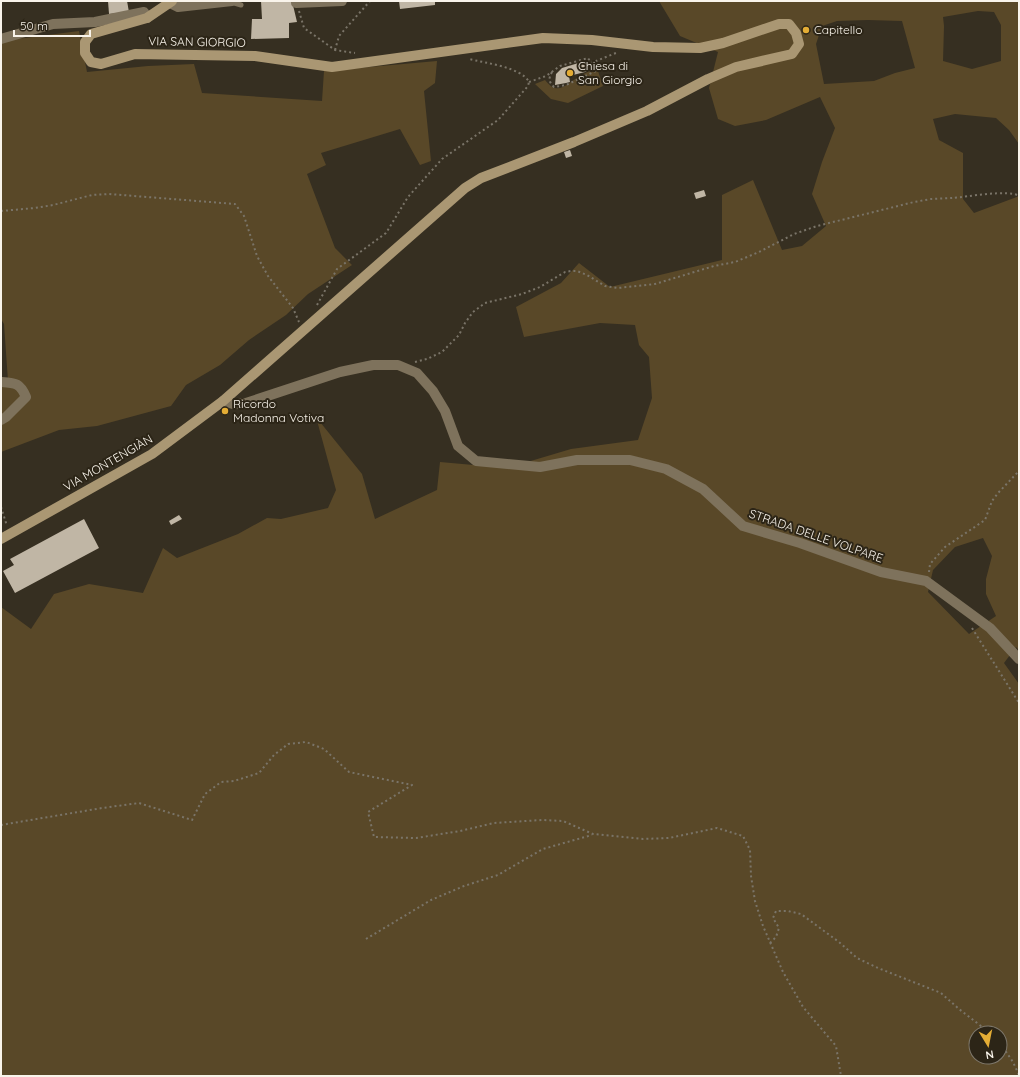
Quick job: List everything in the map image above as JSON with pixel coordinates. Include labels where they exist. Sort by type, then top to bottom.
[{"type":"street","points":[[296,2],[342,1]]},
{"type":"street","points":[[171,2],[178,7],[234,3]]},
{"type":"street","name":"VIA SAN GIORGIO","points":[[171,2],[147,18],[92,34],[85,42],[85,53],[91,62],[101,64],[135,54],[255,56],[332,67],[422,56],[543,38],[592,40],[623,44]]},
{"type":"street","points":[[1,39],[53,24],[95,22],[144,12],[147,18]]},
{"type":"street","name":"VIA MONTENGIÀN","points":[[6,537],[152,454],[223,401],[465,188],[481,178],[641,114],[708,79],[736,67],[792,54],[799,44],[796,32],[789,24],[778,24],[723,43],[700,48],[653,47],[623,44]]},
{"type":"street","name":"STRADA DELLE VOLPARE","points":[[223,401],[233,404],[246,403],[340,372],[373,365],[398,365],[417,373],[434,391],[445,411],[458,446],[476,461],[540,467],[577,460],[630,460],[666,469],[703,489],[743,526],[800,543],[881,572],[926,581],[990,628],[1019,659]]},
{"type":"street","points":[[1,382],[13,383],[22,388],[26,397],[1,420]]},
{"type":"path","points":[[296,2],[304,28],[335,50],[339,36],[370,1]]},
{"type":"path","points":[[591,63],[621,51],[623,44]]},
{"type":"path","points":[[314,310],[337,269],[386,233],[408,196],[442,159],[498,120],[528,86],[529,82],[546,76],[553,70],[560,66],[588,58],[591,63],[590,68],[595,67],[596,71],[566,85],[554,87],[550,83],[549,76],[553,70]]},
{"type":"path","points":[[469,59],[512,69],[527,78],[529,82]]},
{"type":"path","points":[[398,365],[420,361],[442,352],[459,335],[473,312],[485,303],[522,294],[540,287],[558,275],[571,270],[587,275],[604,286],[618,288],[655,284],[714,266],[735,262],[759,252],[794,234],[817,226],[931,199],[1006,193],[1018,195]]},
{"type":"path","points":[[1,211],[53,205],[92,194],[235,204],[244,216],[257,256],[268,276],[293,308],[303,331]]},
{"type":"path","points":[[926,581],[930,564],[936,556],[945,547],[985,520],[992,501],[1019,471]]},
{"type":"path","points":[[1,507],[6,537]]},
{"type":"path","points":[[965,610],[968,621],[1019,703]]},
{"type":"path","points":[[1,825],[139,803],[162,812],[192,820],[205,794],[221,782],[234,781],[259,773],[274,755],[288,744],[306,742],[324,749],[349,772],[412,785],[368,812],[374,837],[416,838],[460,831],[494,823],[542,820],[563,821],[593,834],[643,839],[669,838],[717,828],[743,836],[750,850],[751,876],[755,901],[763,926],[783,972],[803,1007],[836,1046],[841,1076]]},
{"type":"path","points":[[366,939],[431,900],[464,886],[498,875],[543,849],[593,834]]},
{"type":"path","points":[[770,943],[776,937],[779,928],[773,918],[776,910],[801,914],[839,942],[857,958],[941,994],[980,1025]]},
{"type":"path","points":[[1008,1056],[1019,1075]]},
{"type":"shaded area","points":[[659,1],[1019,1],[1019,144],[1009,130],[996,118],[955,114],[933,119],[939,140],[963,153],[963,199],[974,213],[1019,196],[1019,650],[1016,647],[1004,663],[1019,684],[1019,1076],[1,1076],[1,607],[31,629],[54,594],[89,584],[143,593],[163,548],[177,558],[238,534],[267,518],[281,519],[328,508],[336,490],[316,417],[362,474],[375,519],[437,490],[440,462],[507,468],[571,449],[638,440],[652,398],[649,357],[639,345],[635,325],[600,323],[524,337],[516,307],[561,283],[579,263],[610,287],[722,260],[722,195],[753,180],[782,250],[802,246],[826,226],[812,194],[835,128],[820,97],[766,120],[735,126],[718,119],[709,88],[718,52],[680,36]],"holes":[[[978,11],[994,12],[1001,25],[1001,61],[972,69],[943,61],[943,17]],[[837,21],[902,21],[915,68],[895,73],[874,81],[824,84],[816,44],[822,26]],[[983,538],[992,556],[986,579],[986,594],[996,616],[969,634],[928,592],[933,570],[955,547]]]},
{"type":"shaded area","points":[[79,31],[87,72],[148,66],[194,64],[202,93],[322,101],[324,71],[437,61],[435,83],[424,91],[431,161],[420,165],[400,129],[321,153],[326,165],[307,174],[335,248],[352,265],[308,294],[286,315],[249,340],[220,365],[186,385],[171,406],[97,426],[59,430],[1,452],[1,381],[8,381],[4,324],[1,319],[1,41]]},
{"type":"shaded area","points":[[597,68],[603,86],[568,103],[551,99],[535,84],[545,80],[554,88],[562,87]]},
{"type":"building","points":[[108,1],[127,1],[129,12],[109,14]]},
{"type":"building","points":[[261,1],[292,1],[297,22],[289,23],[289,38],[251,39],[252,19],[262,19]]},
{"type":"building","points":[[399,1],[435,1],[435,5],[400,9]]},
{"type":"building","name":"Chiesa di San Giorgio","points":[[585,61],[589,71],[569,76],[570,82],[555,85],[556,74],[562,68]]},
{"type":"building","points":[[570,150],[572,156],[566,158],[564,152]]},
{"type":"building","points":[[704,190],[706,196],[696,199],[694,193]]},
{"type":"building","points":[[179,515],[182,519],[171,525],[169,521]]},
{"type":"building","points":[[84,519],[99,548],[15,593],[3,571],[14,565],[10,559]]},
{"type":"place","name":"Capitello","points":[[806,30]]},
{"type":"place","name":"Chiesa di San Giorgio","points":[[570,73]]},
{"type":"place","name":"Ricordo Madonna Votiva","points":[[225,411]]}]
